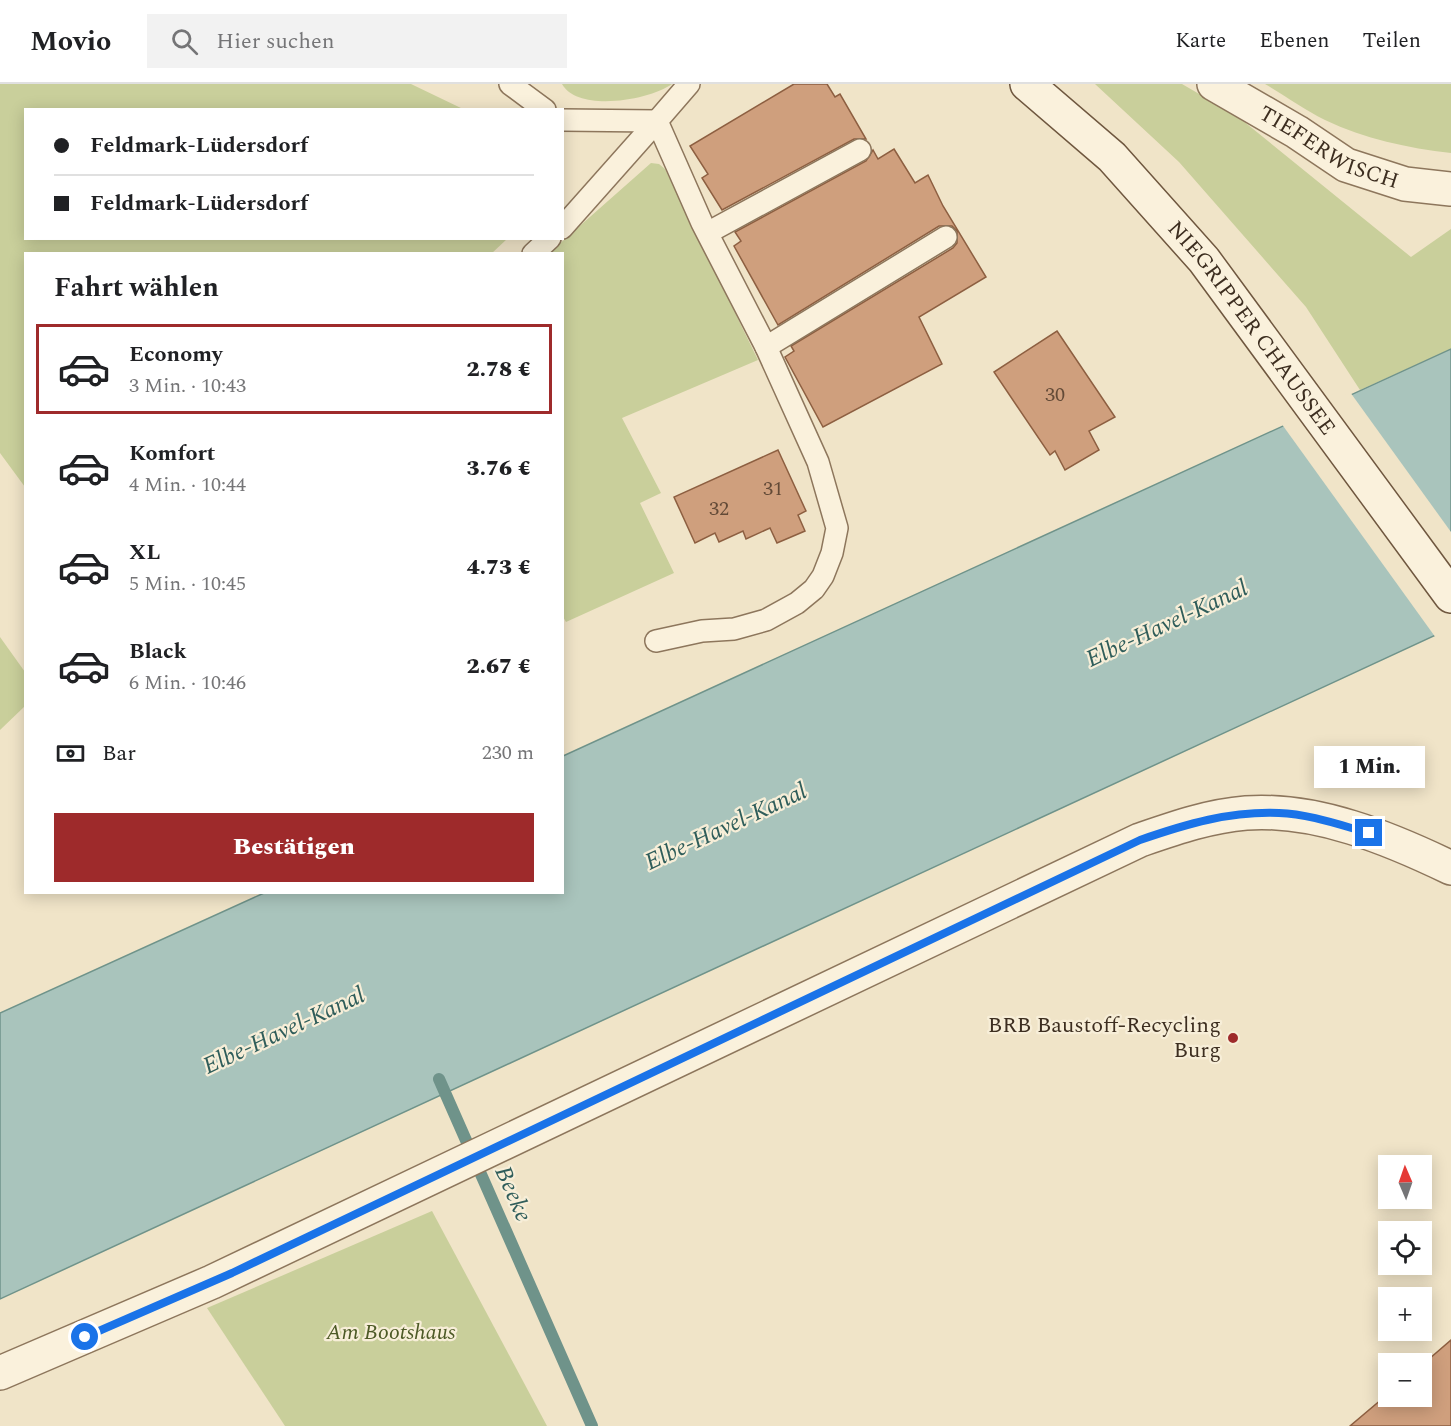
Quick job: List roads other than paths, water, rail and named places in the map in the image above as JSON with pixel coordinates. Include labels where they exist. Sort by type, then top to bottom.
[{"type":"street","name":"NIEGRIPPER CHAUSSEE","points":[[1027,84],[1113,157],[1204,260],[1451,596]]},
{"type":"street","name":"TIEFERWISCH","points":[[1214,84],[1298,132],[1346,165],[1405,184],[1451,189]]},
{"type":"street","points":[[0,1373],[212,1282],[1140,840],[1182,825],[1246,813],[1281,813],[1387,838],[1451,868]]},
{"type":"lane","points":[[510,84],[542,108]]},
{"type":"lane","points":[[564,226],[689,84]]},
{"type":"lane","points":[[564,120],[657,122]]},
{"type":"lane","points":[[656,641],[702,631],[734,629],[766,620],[797,603],[814,590],[823,576],[832,553],[837,528],[818,462],[766,347],[657,122]]},
{"type":"lane","points":[[709,232],[860,150]]},
{"type":"lane","points":[[766,347],[946,237]]},
{"type":"lane","points":[[535,252],[548,240]]},
{"type":"water","name":"Elbe-Havel-Kanal","points":[[1451,349],[1451,628],[0,1299],[0,1013],[262,894],[564,894],[564,756]]},
{"type":"waterway","name":"Beeke","points":[[439,1079],[592,1426]]},
{"type":"place","name":"BRB Baustoff-Recycling Burg","points":[[1233,1038]]},
{"type":"park label","name":"Am Bootshaus","points":[[391,1332]]}]
